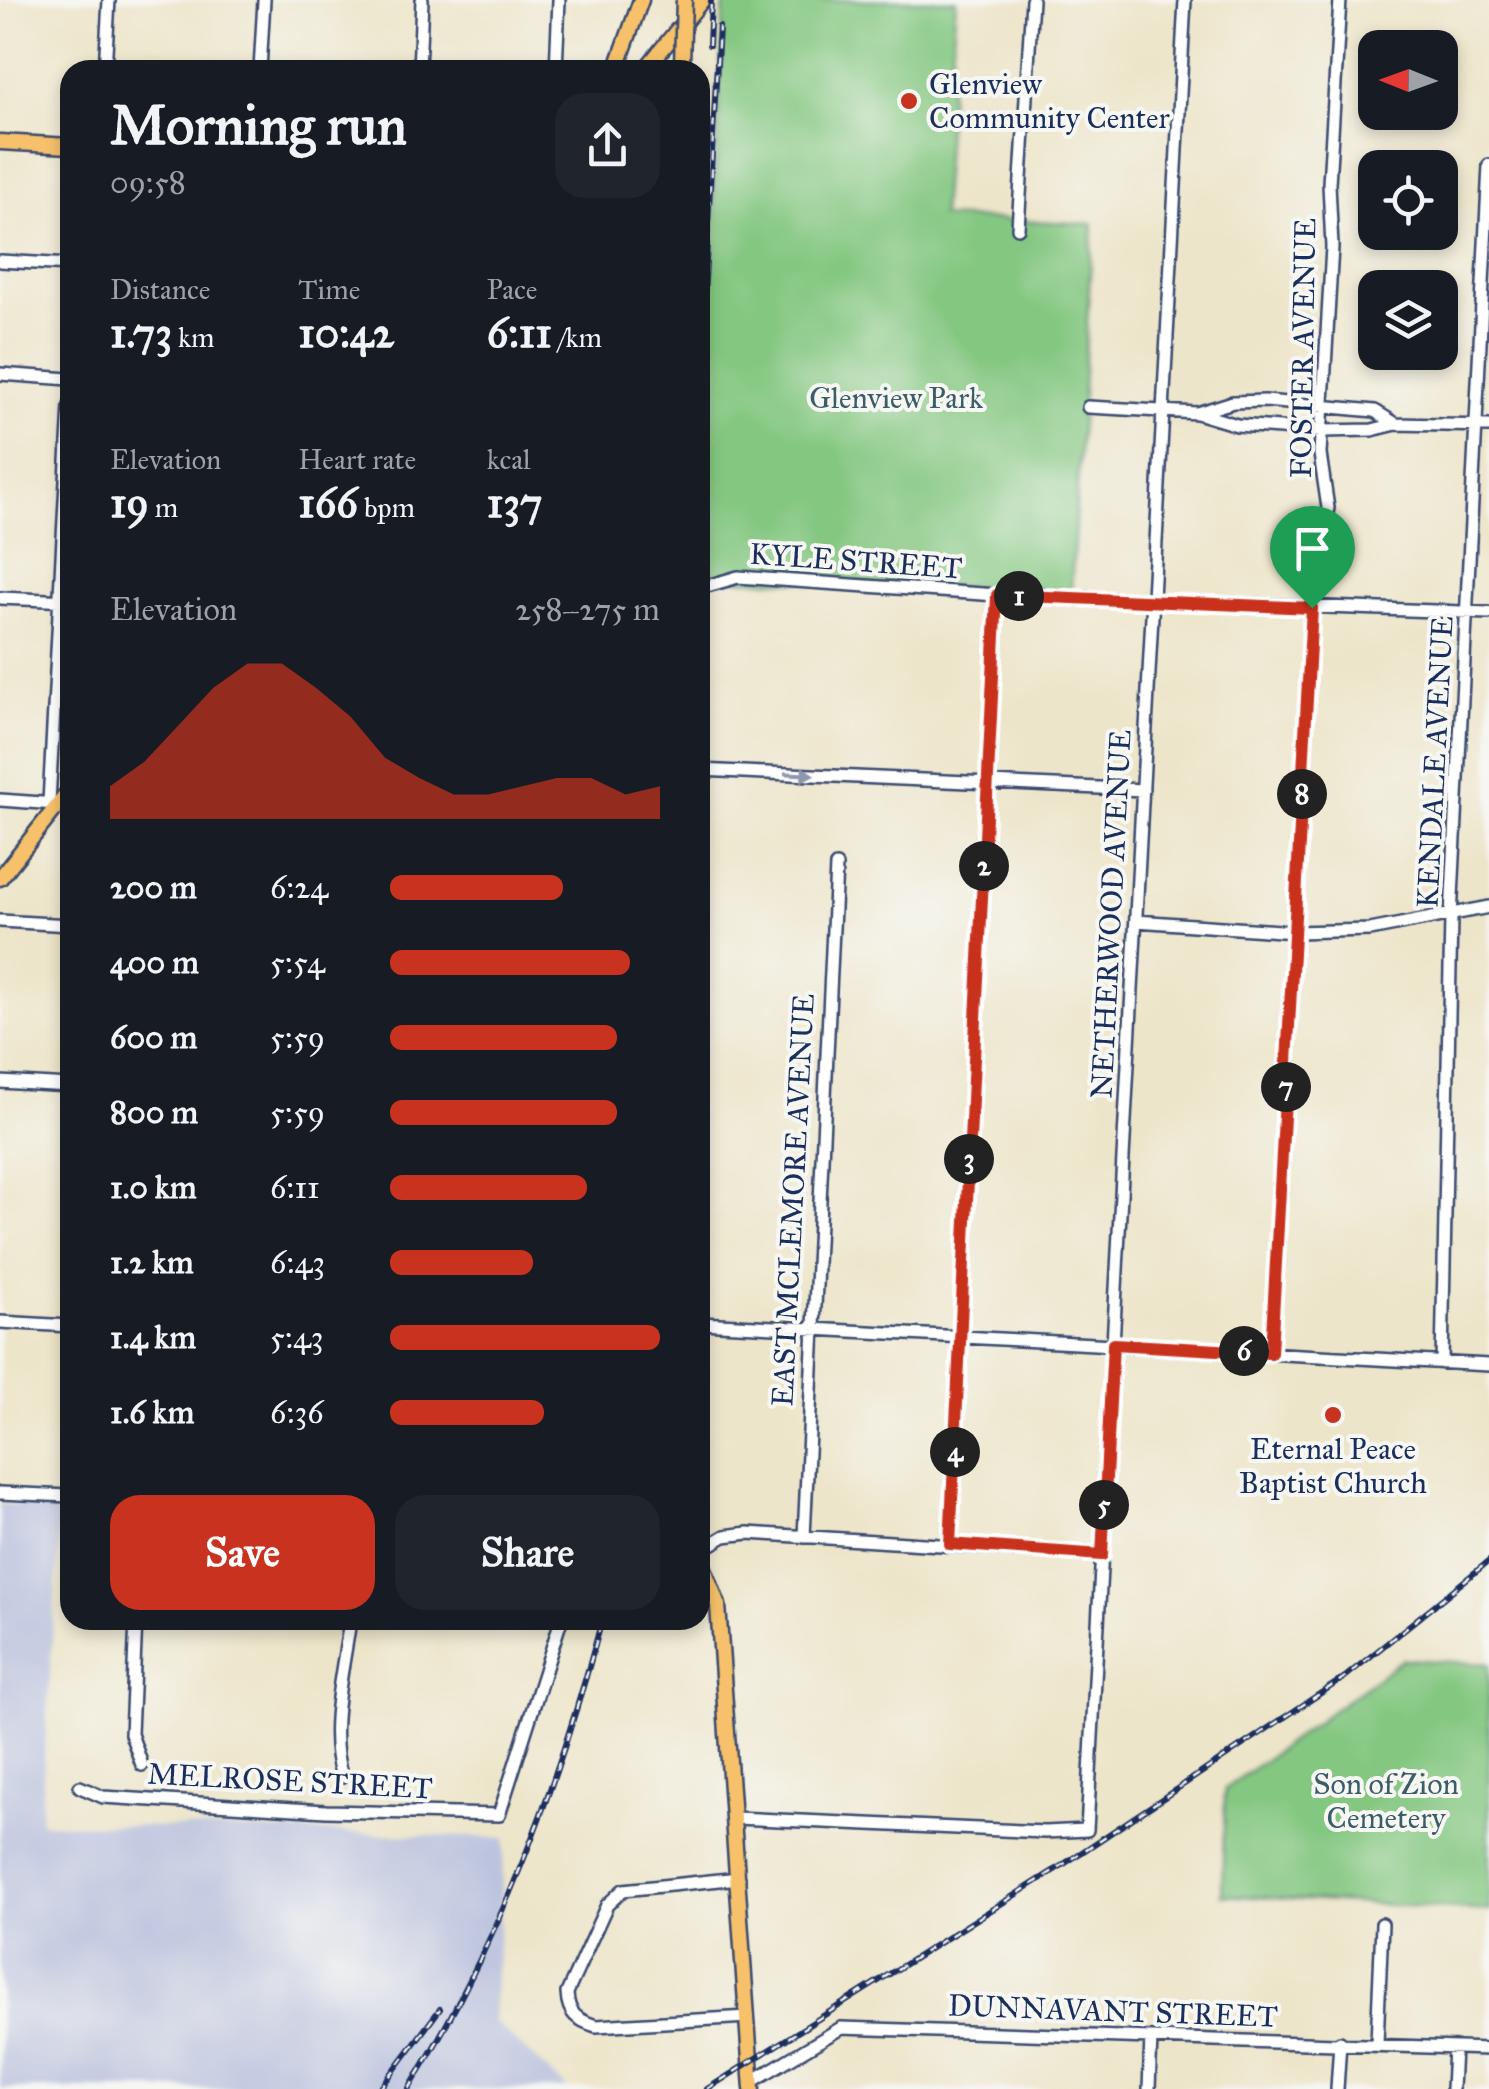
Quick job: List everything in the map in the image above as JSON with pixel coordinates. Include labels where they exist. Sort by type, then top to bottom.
[{"type":"main road","points":[[620,60],[641,0]]},
{"type":"main road","points":[[682,60],[684,0]]},
{"type":"main road","points":[[653,60],[702,0]]},
{"type":"main road","points":[[0,142],[60,145]]},
{"type":"main road","points":[[0,878],[60,799]]},
{"type":"main road","points":[[710,1582],[718,1605],[736,1818],[751,2086]]},
{"type":"street","points":[[105,60],[109,0]]},
{"type":"street","points":[[261,60],[264,0]]},
{"type":"street","points":[[419,60],[422,0]]},
{"type":"street","points":[[557,60],[560,0]]},
{"type":"street","points":[[1018,228],[1032,0]]},
{"type":"street","name":"NETHERWOOD AVENUE","points":[[736,1818],[1045,1832],[1087,1830],[1185,0]]},
{"type":"street","name":"FOSTER AVENUE","points":[[1271,1353],[1314,566],[1328,508],[1320,454],[1340,0]]},
{"type":"street","name":"KENDALE AVENUE","points":[[1442,1362],[1451,916],[1483,426],[1489,165]]},
{"type":"street","points":[[0,260],[60,263]]},
{"type":"street","points":[[0,374],[60,378]]},
{"type":"street","points":[[1198,413],[1233,402],[1265,401],[1375,412],[1396,424]]},
{"type":"street","points":[[1088,406],[1198,413],[1237,425],[1322,431],[1372,430],[1396,424],[1483,426]]},
{"type":"street","name":"KYLE STREET","points":[[710,585],[738,577],[997,595],[1489,613]]},
{"type":"street","points":[[950,1544],[997,595]]},
{"type":"street","points":[[0,598],[60,601]]},
{"type":"street","points":[[0,800],[54,804],[60,693]]},
{"type":"street","points":[[710,770],[1143,790]]},
{"type":"street","name":"EAST MCLEMORE AVENUE","points":[[804,1537],[836,866]]},
{"type":"street","points":[[1136,921],[1295,932],[1370,930],[1489,907]]},
{"type":"street","points":[[0,921],[60,924]]},
{"type":"street","points":[[0,1082],[60,1085]]},
{"type":"street","points":[[0,1322],[60,1325]]},
{"type":"street","points":[[710,1323],[1489,1366]]},
{"type":"street","points":[[0,1492],[60,1495]]},
{"type":"street","points":[[710,1547],[725,1536],[748,1534],[1102,1555]]},
{"type":"street","points":[[136,1630],[131,1734],[142,1766]]},
{"type":"street","points":[[342,1776],[335,1737],[349,1630]]},
{"type":"street","name":"MELROSE STREET","points":[[80,1787],[103,1797],[326,1811],[499,1815],[557,1630]]},
{"type":"street","points":[[738,1878],[623,1890],[607,1905],[567,1993],[568,2007],[577,2020],[596,2026],[748,2017]]},
{"type":"street","points":[[1377,2043],[1382,1924]]},
{"type":"street","name":"DUNNAVANT STREET","points":[[751,2086],[841,2028],[1489,2049]]},
{"type":"street","points":[[1149,2089],[1151,2038]]},
{"type":"street","points":[[1337,2089],[1340,2042]]},
{"type":"street","points":[[1452,2089],[1454,2048]]},
{"type":"shaded area","points":[[0,1504],[60,1507],[40,1823],[505,1838],[493,2021],[568,2089],[0,2089]]},
{"type":"green space","name":"Glenview Park","points":[[724,0],[956,0],[941,217],[1093,224],[1071,591],[710,578],[710,272]]},
{"type":"green space","name":"Son of Zion Cemetery","points":[[1403,1659],[1489,1664],[1489,1911],[1222,1895],[1225,1789]]},
{"type":"railway","points":[[709,45],[711,0]]},
{"type":"railway","points":[[710,189],[719,27]]},
{"type":"railway","points":[[707,2089],[1061,1866],[1345,1677],[1489,1561]]},
{"type":"railway","points":[[409,2089],[471,1978],[523,1862],[566,1742],[599,1630]]},
{"type":"railway","points":[[380,2089],[440,2009]]},
{"type":"place","name":"Glenview Community Center","points":[[909,101]]},
{"type":"place","name":"Eternal Peace Baptist Church","points":[[1333,1415]]},
{"type":"route","points":[[997,595],[1312,608],[1271,1353],[1113,1344],[1102,1555],[950,1544],[997,595]]}]
